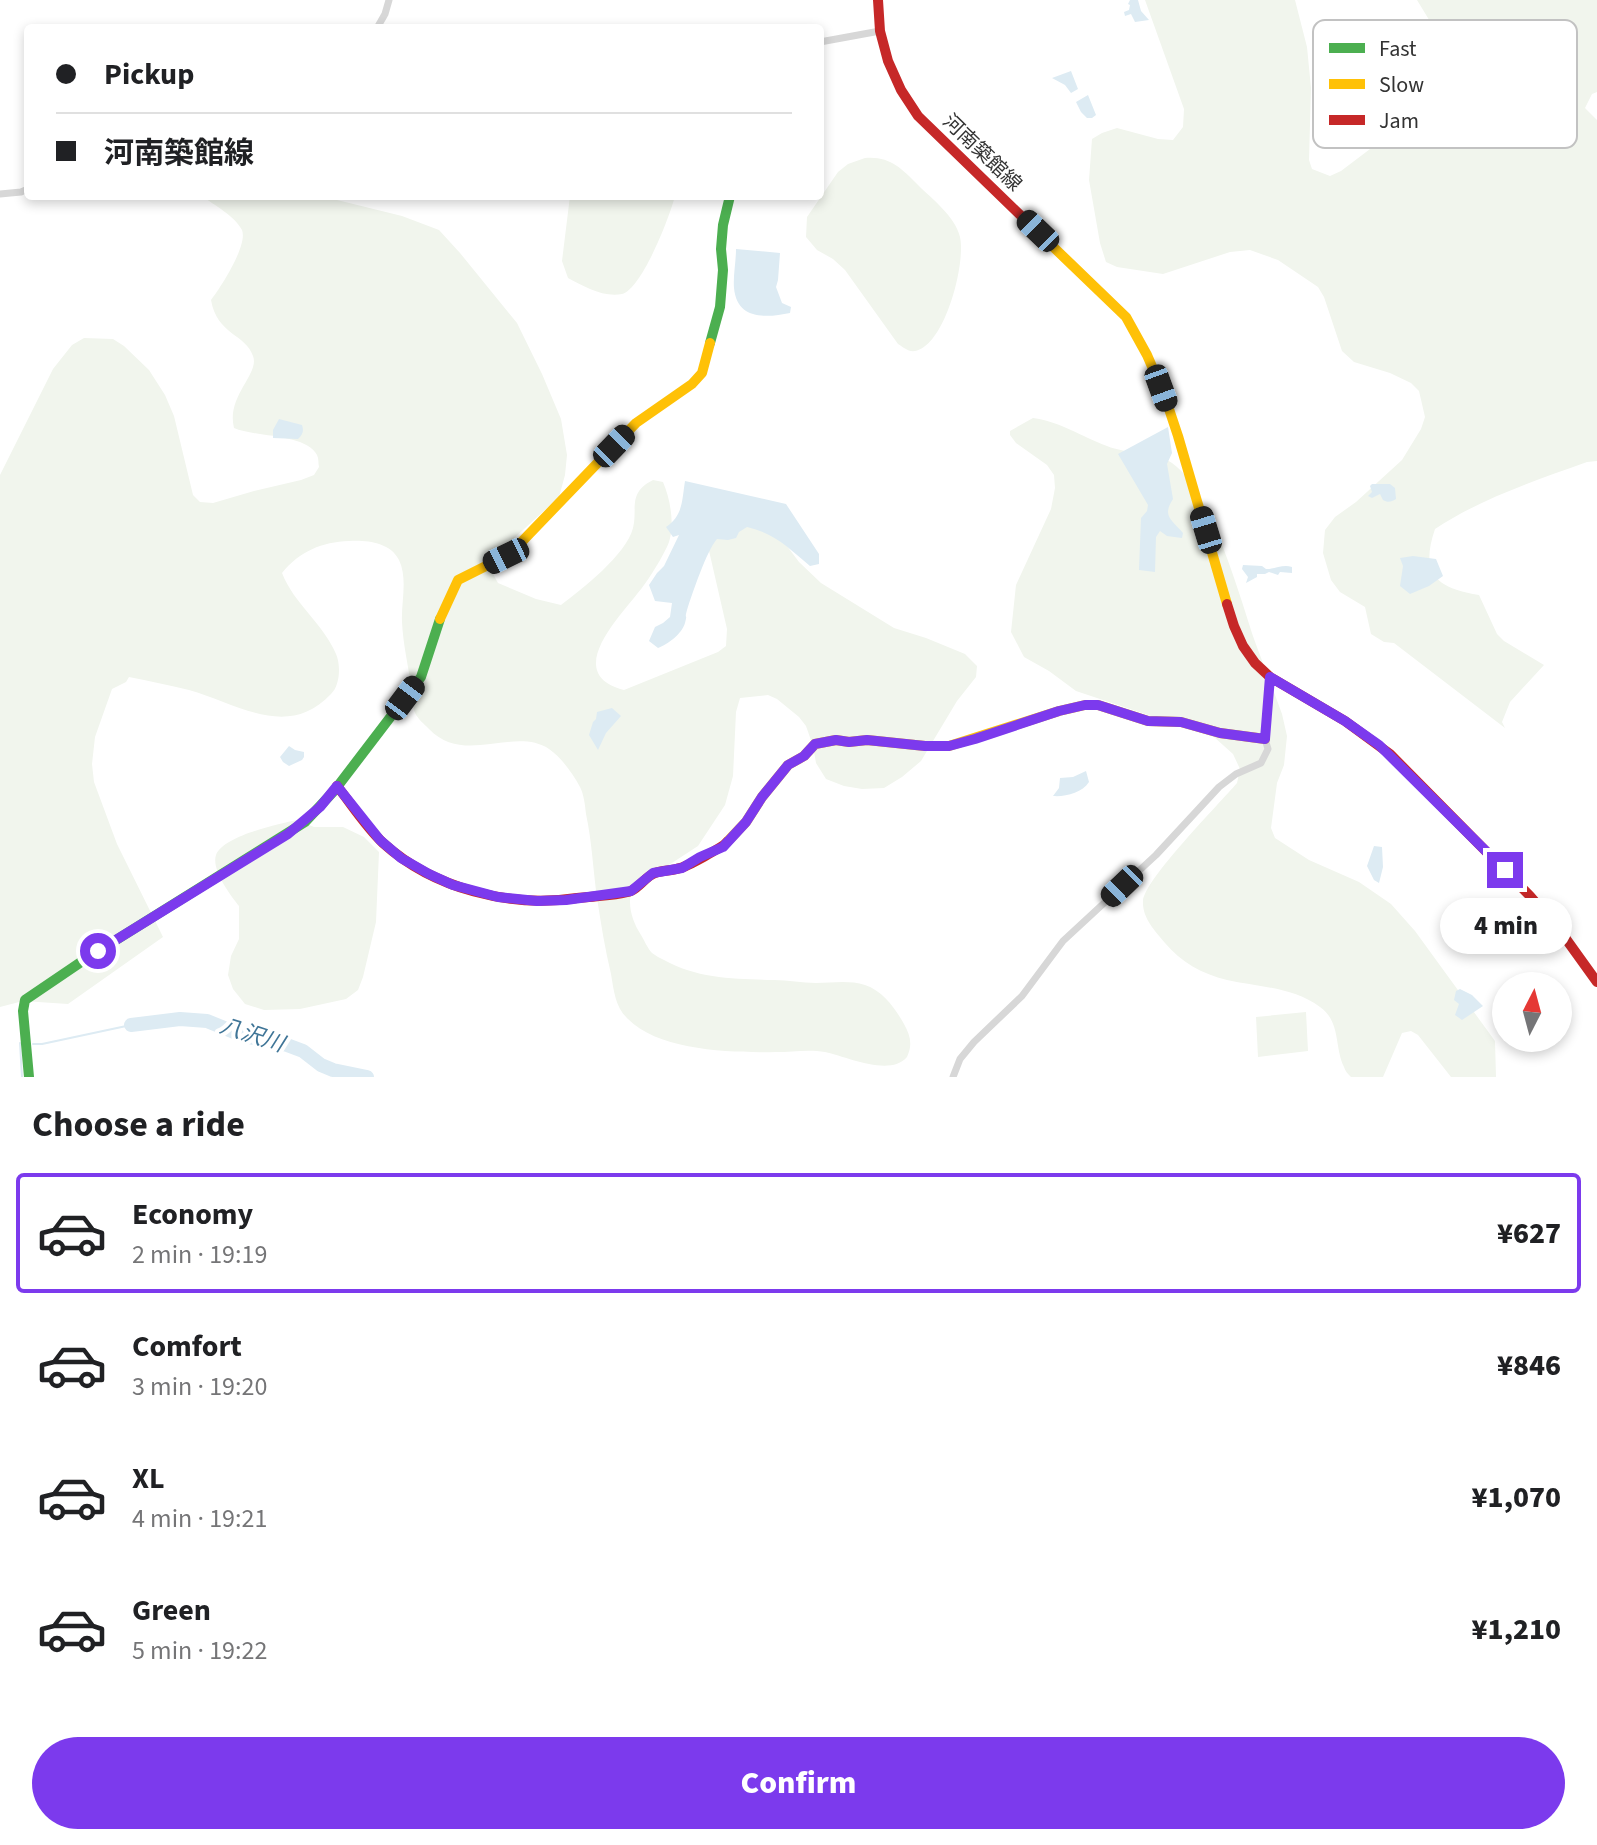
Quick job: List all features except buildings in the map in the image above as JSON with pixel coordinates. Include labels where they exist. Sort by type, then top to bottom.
[{"type":"street","points":[[379,24],[389,0]]},
{"type":"street","name":"河南築館線","points":[[878,0],[886,58],[905,98],[918,116],[1126,317],[1140,339],[1178,435],[1234,626],[1255,663],[1270,677],[1345,721],[1390,754],[1530,896],[1597,982]]},
{"type":"street","points":[[824,41],[880,31]]},
{"type":"street","points":[[0,194],[24,191]]},
{"type":"street","points":[[29,1077],[23,1011],[25,1000],[288,834],[320,807],[421,677],[458,580],[510,554],[636,423],[692,384],[702,373],[720,307],[723,225],[729,200]]},
{"type":"street","points":[[953,1077],[960,1059],[1022,996],[1063,941],[1156,855],[1219,787],[1236,774],[1261,763],[1268,749],[1265,739],[1270,677]]},
{"type":"street","points":[[337,786],[380,840],[401,858],[429,874],[453,885],[498,897],[566,900],[631,891],[653,873],[682,868],[723,847],[746,822],[788,765],[804,756],[815,744],[867,740],[949,746],[1085,705],[1098,705],[1148,721],[1181,722],[1220,733],[1265,739]]},
{"type":"shaded area","points":[[1130,0],[1138,0],[1141,11],[1149,20],[1135,22],[1131,14],[1125,16]]},
{"type":"shaded area","points":[[1145,0],[1295,0],[1307,47],[1311,88],[1309,160],[1312,169],[1330,176],[1371,148],[1577,148],[1577,20],[1429,20],[1417,0],[1597,0],[1597,92],[1592,94],[1585,108],[1597,120],[1597,461],[1528,483],[1471,508],[1435,529],[1429,557],[1435,576],[1442,583],[1479,595],[1497,634],[1544,665],[1510,702],[1502,722],[1505,728],[1394,643],[1384,642],[1371,634],[1365,607],[1340,592],[1331,580],[1323,553],[1325,530],[1335,517],[1402,460],[1421,429],[1425,417],[1419,391],[1411,383],[1390,373],[1354,362],[1342,351],[1318,287],[1278,260],[1250,250],[1230,252],[1163,274],[1117,267],[1106,262],[1089,180],[1092,139],[1117,128],[1173,140],[1183,127],[1184,109]]},
{"type":"shaded area","points":[[1071,71],[1078,89],[1071,93],[1065,85],[1052,78]]},
{"type":"shaded area","points":[[1088,95],[1096,115],[1092,118],[1081,112],[1076,102]]},
{"type":"shaded area","points":[[874,158],[900,168],[948,215],[960,237],[960,265],[944,320],[926,346],[915,351],[898,344],[845,270],[817,250],[806,237],[807,217],[819,200],[824,200],[824,192],[838,172],[848,164]]},
{"type":"shaded area","points":[[208,200],[337,200],[402,216],[439,230],[517,323],[561,419],[567,455],[559,497],[499,552],[491,570],[498,583],[536,599],[561,605],[602,571],[622,549],[633,528],[635,502],[640,490],[653,480],[663,482],[671,511],[669,542],[650,576],[602,641],[597,670],[605,682],[624,690],[726,646],[727,629],[704,529],[751,511],[821,583],[894,628],[965,654],[977,666],[976,677],[957,701],[921,761],[884,788],[862,789],[826,779],[816,763],[806,726],[799,717],[768,695],[740,698],[736,712],[733,776],[725,805],[698,846],[632,889],[630,907],[633,919],[649,949],[677,966],[718,977],[853,983],[877,991],[897,1012],[909,1036],[909,1052],[900,1063],[880,1066],[819,1051],[739,1052],[698,1048],[658,1038],[628,1019],[614,993],[580,787],[558,757],[535,743],[458,744],[443,740],[419,719],[413,707],[403,638],[402,567],[390,549],[363,541],[339,542],[312,549],[282,573],[324,633],[338,659],[336,686],[315,708],[298,715],[280,717],[262,714],[189,690],[129,677],[112,689],[95,737],[94,782],[117,844],[163,937],[68,1004],[23,1001],[0,1007],[0,475],[53,369],[72,345],[84,338],[113,339],[124,346],[149,370],[165,395],[174,416],[193,495],[200,502],[213,503],[301,480],[314,475],[319,467],[317,455],[303,443],[234,428],[233,416],[238,396],[254,363],[249,349],[219,320],[211,300],[227,276],[243,237],[239,225]]},
{"type":"shaded area","points":[[570,200],[674,200],[646,266],[630,289],[622,294],[601,293],[568,278],[562,261]]},
{"type":"shaded area","points":[[736,249],[780,253],[776,287],[782,303],[791,307],[790,313],[763,316],[741,306],[734,288]]},
{"type":"shaded area","points":[[1033,418],[1043,420],[1115,449],[1165,459],[1186,476],[1199,495],[1222,544],[1282,714],[1287,736],[1271,828],[1275,838],[1309,860],[1359,882],[1391,904],[1415,931],[1492,1037],[1496,1077],[1451,1077],[1418,1035],[1411,1031],[1402,1033],[1383,1077],[1351,1077],[1341,1059],[1331,1020],[1320,1007],[1298,995],[1227,980],[1201,971],[1178,956],[1153,929],[1143,907],[1147,891],[1169,860],[1237,783],[1240,769],[1233,754],[1214,737],[1076,691],[1024,657],[1011,632],[1016,585],[1051,509],[1055,488],[1054,475],[1047,465],[1016,443],[1010,431]]},
{"type":"shaded area","points":[[279,419],[302,425],[303,432],[298,439],[273,438],[273,430]]},
{"type":"shaded area","points":[[1168,427],[1172,453],[1167,464],[1173,499],[1168,514],[1183,533],[1182,538],[1167,536],[1160,531],[1156,537],[1155,572],[1139,570],[1141,518],[1148,505],[1118,454]]},
{"type":"shaded area","points":[[685,481],[786,504],[819,554],[819,564],[810,566],[773,537],[747,527],[736,538],[717,539],[700,573],[681,631],[658,648],[649,641],[655,627],[670,617],[672,603],[655,601],[649,585],[664,566],[679,535],[673,537],[666,527],[679,513]]},
{"type":"shaded area","points":[[1372,484],[1390,484],[1395,488],[1396,499],[1388,502],[1380,494],[1372,498],[1368,496],[1372,492]]},
{"type":"shaded area","points":[[1400,558],[1436,559],[1443,576],[1410,594],[1400,586],[1403,566]]},
{"type":"shaded area","points":[[1243,565],[1266,569],[1289,566],[1292,573],[1257,574],[1246,583],[1248,577],[1242,569]]},
{"type":"shaded area","points":[[612,708],[621,716],[606,733],[598,750],[589,735],[593,722],[597,712]]},
{"type":"shaded area","points":[[289,746],[304,752],[304,757],[289,766],[280,757]]},
{"type":"shaded area","points":[[1086,771],[1089,782],[1082,789],[1068,795],[1053,796],[1059,788],[1060,778],[1073,777]]},
{"type":"shaded area","points":[[297,820],[314,827],[343,827],[364,837],[379,852],[376,922],[358,990],[346,999],[300,1009],[264,1010],[245,1004],[233,989],[228,975],[231,956],[239,939],[239,906],[219,875],[216,855],[229,842],[240,837]]},
{"type":"shaded area","points":[[1374,846],[1382,847],[1383,867],[1379,883],[1367,866]]},
{"type":"shaded area","points":[[1460,989],[1483,1006],[1462,1020],[1455,1015],[1459,1004],[1454,1000],[1456,991]]},
{"type":"shaded area","points":[[1306,1012],[1308,1051],[1258,1057],[1256,1017]]},
{"type":"waterway","name":"八沢川","points":[[131,1025],[180,1019],[207,1021],[244,1036],[303,1051],[333,1070],[367,1077]]},
{"type":"waterway","points":[[33,1044],[131,1025]]},
{"type":"waterway","points":[[20,1043],[22,1077]]},
{"type":"traffic: fast","points":[[710,343],[720,307],[723,225],[729,200]]},
{"type":"traffic: fast","points":[[29,1077],[23,1011],[25,1000],[305,822],[334,791],[421,677],[440,619]]},
{"type":"traffic: slow","points":[[1045,239],[1126,317],[1147,355],[1178,436],[1227,604]]},
{"type":"traffic: slow","points":[[440,619],[458,580],[510,554],[636,423],[692,384],[702,373],[710,343]]},
{"type":"traffic: slow","points":[[727,842],[746,822],[788,765],[804,756],[815,744],[867,740],[949,746],[1085,705],[1098,705],[1148,721],[1181,722],[1220,733],[1265,739]]},
{"type":"traffic: jam","points":[[878,0],[880,31],[888,61],[901,90],[918,116],[1045,239]]},
{"type":"traffic: jam","points":[[1227,604],[1243,646],[1255,663],[1270,677],[1345,721],[1390,754],[1530,896],[1597,982]]},
{"type":"traffic: jam","points":[[337,786],[377,837],[403,859],[449,883],[500,897],[552,900],[627,892],[652,874],[684,867],[727,842]]},
{"type":"route","points":[[98,951],[288,834],[305,822],[337,786],[380,840],[401,858],[429,874],[481,894],[537,901],[566,900],[631,891],[653,873],[682,868],[723,847],[746,822],[788,765],[804,756],[815,744],[867,740],[949,746],[1085,705],[1098,705],[1148,721],[1181,722],[1220,733],[1265,739],[1270,677],[1364,733],[1390,754],[1505,870]]}]
